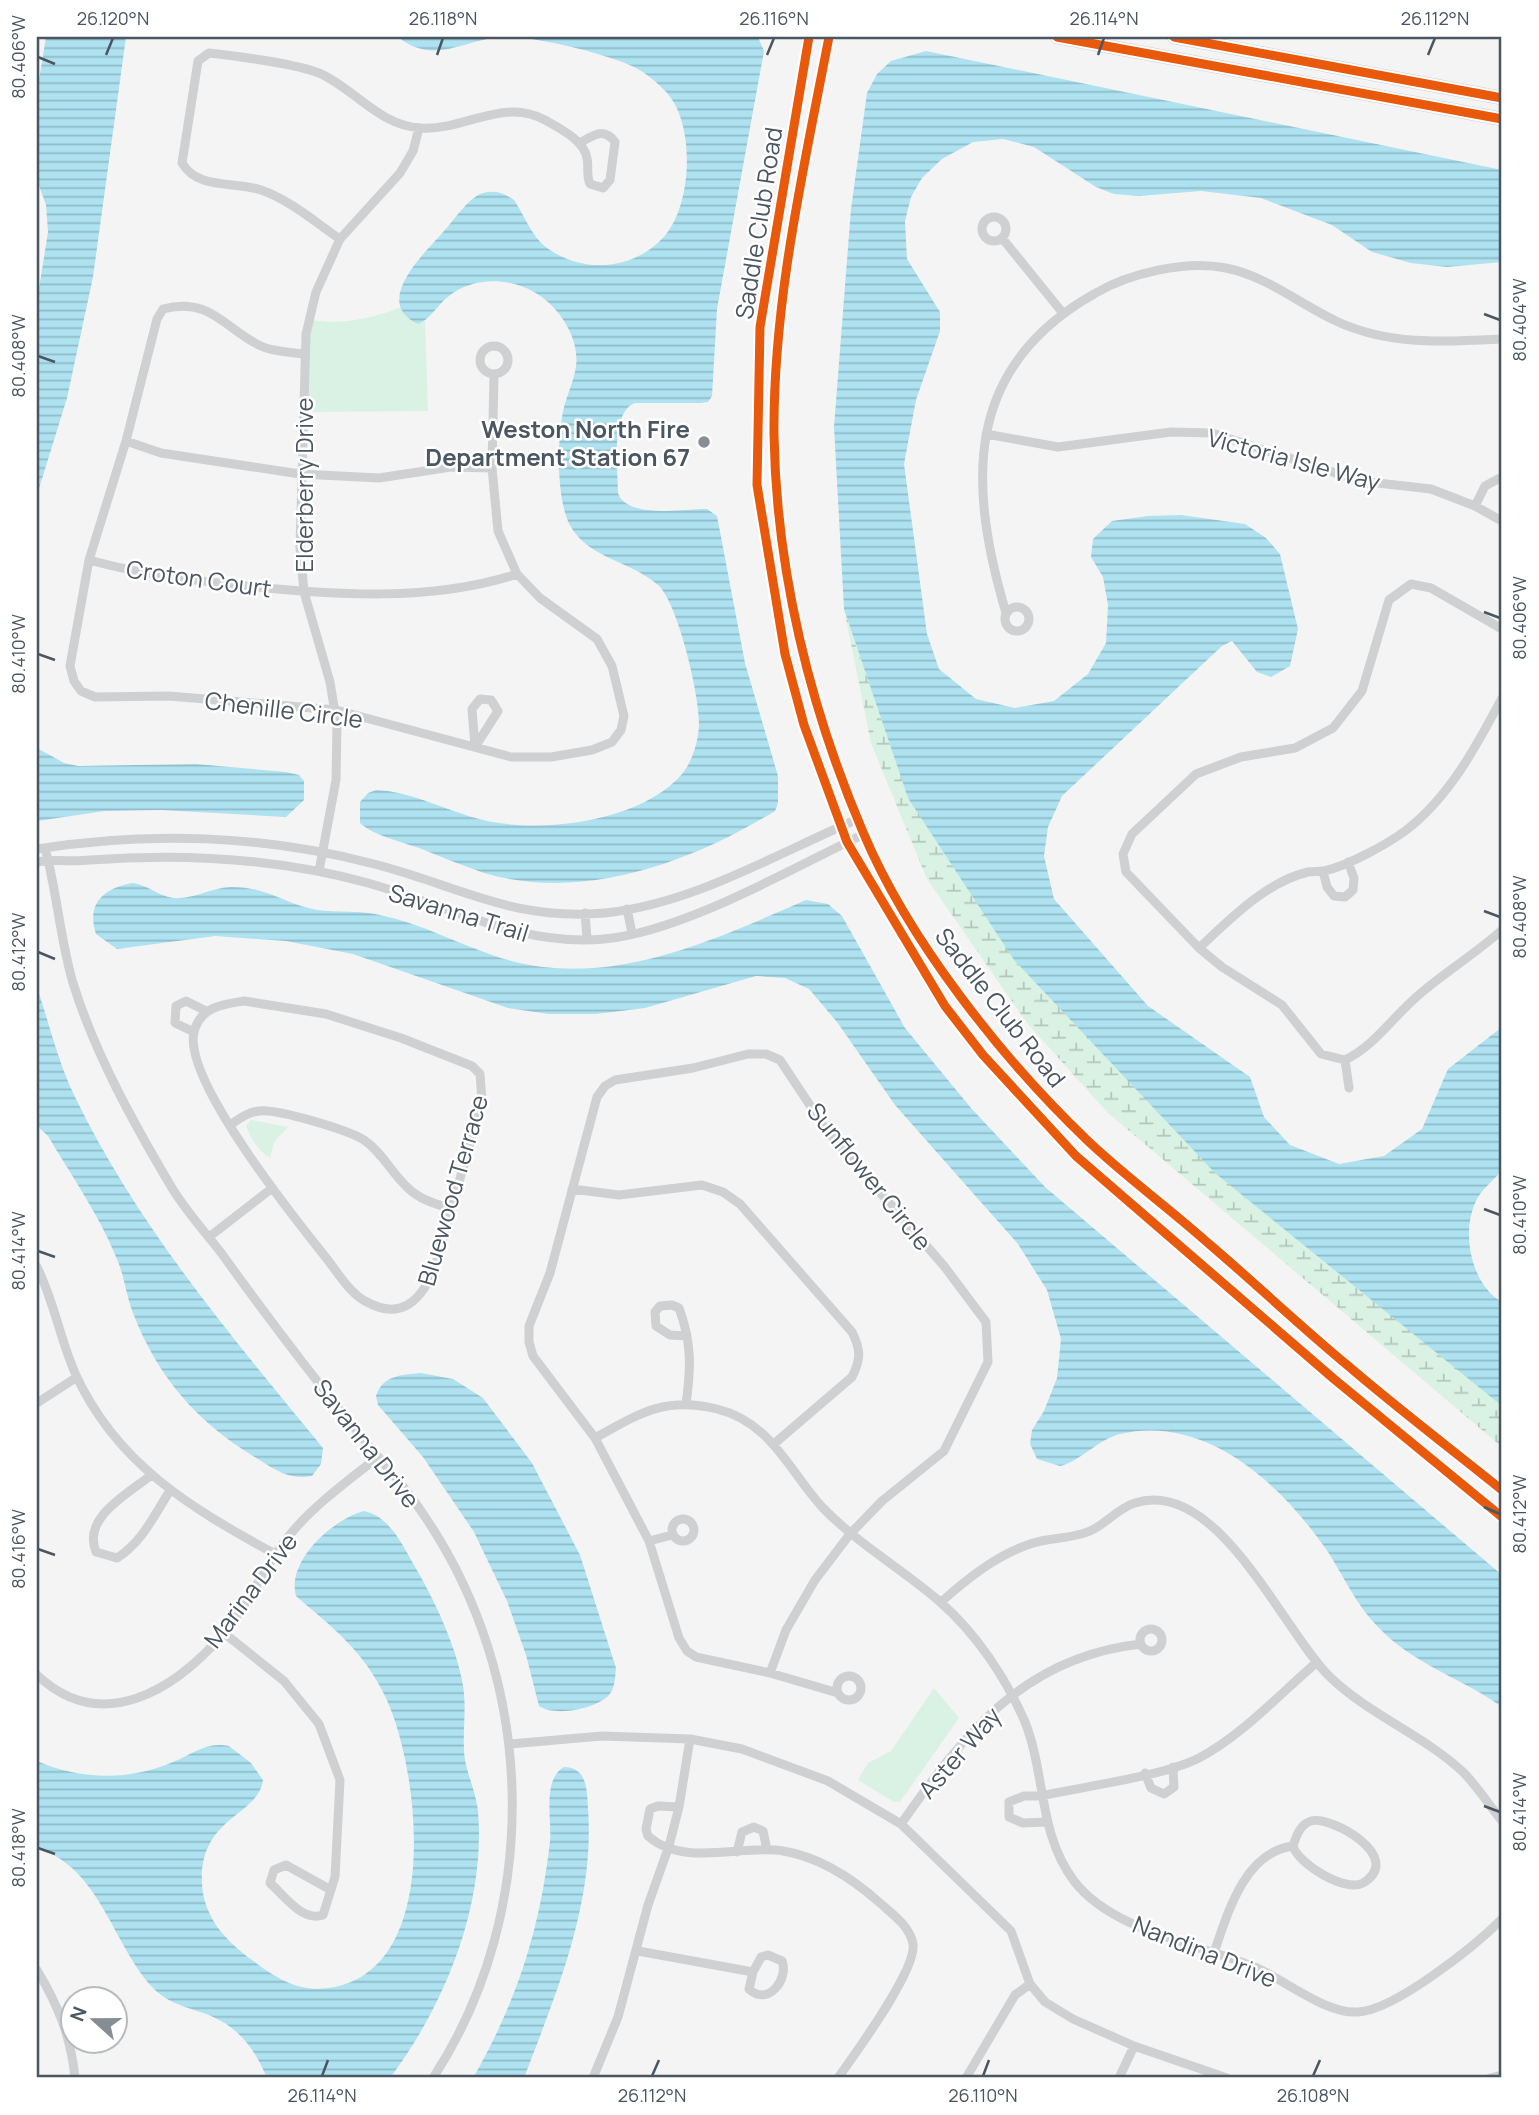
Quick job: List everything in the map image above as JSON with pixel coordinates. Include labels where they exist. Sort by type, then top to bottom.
[{"type":"main road","points":[[1057,37],[1502,119]]},
{"type":"main road","points":[[1174,37],[1502,98]]},
{"type":"street","name":"Saddle Club Road","points":[[809,37],[760,327],[757,485],[785,654],[804,725],[847,842],[945,1006],[1023,1100],[1076,1156],[1334,1379],[1502,1517]]},
{"type":"street","name":"Saddle Club Road","points":[[829,37],[789,250],[780,330],[774,432],[782,531],[792,603],[811,683],[864,834],[911,922],[954,985],[1040,1090],[1089,1142],[1346,1364],[1502,1490]]},
{"type":"street","points":[[340,239],[279,197],[239,185],[198,180],[189,175],[182,163],[198,61],[209,53],[317,72],[380,115],[419,128],[447,127],[495,112],[521,111],[544,119],[580,143],[587,158],[590,184],[603,188],[610,180],[615,142],[608,134],[600,132],[580,143]]},
{"type":"street","name":"Elderberry Drive","points":[[319,871],[336,771],[336,710],[304,592],[300,547],[300,474],[304,354],[316,292],[340,239],[400,173],[413,151],[419,128]]},
{"type":"street","points":[[1002,238],[1062,312]]},
{"type":"street","points":[[1006,613],[991,560],[984,512],[981,472],[986,434],[1006,376],[1039,331],[1062,312],[1115,281],[1171,268],[1226,268],[1276,288],[1338,322],[1390,338],[1432,343],[1502,339]]},
{"type":"street","name":"Chenille Circle","points":[[304,354],[264,348],[226,320],[201,310],[176,305],[163,309],[157,319],[126,440],[89,560],[70,666],[74,681],[81,691],[95,697],[169,696],[336,710],[511,757],[551,757],[592,750],[612,742],[621,730],[624,716],[612,666],[597,639],[540,598],[517,574],[498,531],[492,468],[494,374]]},
{"type":"street","name":"Victoria Isle Way","points":[[986,434],[1058,447],[1171,432],[1212,433],[1360,481],[1431,489],[1475,506],[1502,521]]},
{"type":"street","points":[[126,440],[161,453],[300,474],[379,478],[452,467],[492,468]]},
{"type":"street","points":[[1475,506],[1485,486],[1502,477]]},
{"type":"street","name":"Croton Court","points":[[89,560],[145,575],[304,592],[423,592],[489,583],[517,574]]},
{"type":"street","points":[[1502,629],[1431,588],[1411,584],[1390,600],[1362,691],[1333,728],[1295,748],[1241,757],[1196,774],[1132,834],[1123,853],[1126,872],[1199,948],[1222,967],[1282,1005],[1321,1054],[1345,1060],[1363,1052],[1421,993],[1470,959],[1502,930]]},
{"type":"street","points":[[1199,948],[1252,902],[1308,872],[1323,871],[1348,862],[1405,831],[1448,788],[1481,738],[1502,698]]},
{"type":"street","points":[[480,699],[491,700],[498,707],[498,713],[475,747],[473,707],[480,699]]},
{"type":"street","name":"Savanna Trail","points":[[41,848],[119,839],[186,838],[244,842],[323,853],[375,864],[527,912],[585,913],[646,906],[709,884],[858,818]]},
{"type":"street","name":"Savanna Trail","points":[[37,862],[182,857],[239,859],[319,871],[429,902],[520,934],[587,939],[632,933],[689,916],[864,834]]},
{"type":"street","name":"Savanna Drive","points":[[41,848],[48,860],[72,979],[88,1027],[173,1190],[378,1458],[421,1510],[470,1598],[486,1639],[500,1689],[510,1744],[511,1848],[496,1938],[481,1985],[433,2078]]},
{"type":"street","points":[[1323,871],[1327,887],[1334,896],[1345,897],[1353,890],[1353,878],[1348,862]]},
{"type":"street","points":[[628,909],[632,933]]},
{"type":"street","points":[[585,913],[587,939]]},
{"type":"street","points":[[186,1001],[206,1011],[194,1032],[175,1023],[176,1006],[186,1001]]},
{"type":"street","name":"Bluewood Terrace","points":[[194,1032],[199,1065],[230,1125],[271,1189],[363,1300],[395,1309],[410,1305],[424,1294],[434,1270],[482,1101],[480,1074],[472,1066],[401,1038],[326,1014],[244,1001],[206,1011]]},
{"type":"street","name":"Sunflower Circle","points":[[770,1673],[786,1630],[815,1580],[850,1534],[882,1501],[944,1451],[988,1362],[990,1342],[986,1322],[944,1266],[827,1131],[780,1060],[766,1054],[748,1054],[693,1068],[615,1080],[605,1086],[597,1097],[550,1273],[529,1326],[529,1342],[533,1356],[595,1438],[649,1541],[679,1638],[687,1651],[696,1657],[770,1673],[838,1693]]},
{"type":"street","points":[[1345,1060],[1349,1088]]},
{"type":"street","points":[[230,1125],[246,1114],[261,1110],[348,1133],[362,1139],[374,1149],[408,1188],[424,1200],[452,1209]]},
{"type":"street","points":[[572,1189],[619,1195],[702,1185],[723,1192],[740,1204],[852,1332],[860,1348],[859,1362],[852,1377],[775,1443]]},
{"type":"street","points":[[209,1237],[271,1189]]},
{"type":"street","points":[[37,1267],[77,1377],[113,1435],[150,1476],[169,1492],[275,1554]]},
{"type":"street","points":[[686,1404],[692,1360],[687,1336]]},
{"type":"street","points":[[1334,1379],[1346,1364]]},
{"type":"street","points":[[37,1403],[77,1377]]},
{"type":"street","name":"Nandina Drive","points":[[595,1438],[649,1409],[686,1404],[719,1409],[749,1421],[775,1443],[822,1506],[850,1534],[941,1602],[985,1650],[1024,1722],[1037,1762],[1046,1822],[1060,1860],[1076,1884],[1143,1929],[1255,1968],[1336,2010],[1358,2012],[1381,2008],[1407,1993],[1502,1919]]},
{"type":"street","name":"Marina Drive","points":[[37,1675],[50,1688],[76,1702],[103,1705],[126,1703],[159,1689],[192,1664],[224,1633],[253,1594],[275,1554],[317,1506],[378,1458]]},
{"type":"street","points":[[150,1476],[105,1513],[93,1529],[91,1541],[96,1552],[117,1558],[129,1550],[142,1536],[169,1492]]},
{"type":"street","points":[[941,1602],[1001,1556],[1035,1542],[1072,1537],[1092,1530],[1134,1503],[1157,1499],[1203,1520],[1234,1546],[1316,1663],[1354,1698],[1463,1772],[1502,1821]]},
{"type":"street","points":[[649,1541],[672,1535]]},
{"type":"street","points":[[224,1633],[284,1681],[319,1724],[340,1780],[341,1821],[331,1890],[323,1915],[314,1918],[295,1906],[270,1883],[274,1870],[286,1865],[331,1890]]},
{"type":"street","name":"Aster Way","points":[[901,1824],[946,1760],[976,1725],[1010,1695],[1064,1663],[1109,1647],[1141,1644]]},
{"type":"street","points":[[1046,1822],[1023,1823],[1009,1817],[1009,1802],[1173,1767],[1199,1758],[1228,1739],[1316,1663]]},
{"type":"street","points":[[510,1744],[602,1736],[690,1739],[742,1749],[786,1763],[828,1781],[901,1824],[1011,1931],[1030,1984],[1045,2002],[1073,2019],[1134,2046],[1227,2078]]},
{"type":"street","points":[[593,2078],[618,2017],[638,1951],[648,1905],[669,1846],[679,1807],[690,1739]]},
{"type":"street","points":[[1145,1773],[1151,1788],[1164,1794],[1174,1787],[1173,1767]]},
{"type":"street","points":[[679,1807],[659,1806],[650,1809],[647,1815],[648,1836],[669,1846],[706,1854],[782,1850],[816,1859],[860,1885],[904,1925],[913,1944],[912,1959],[881,2016],[838,2078]]},
{"type":"street","points":[[1311,1821],[1324,1821],[1363,1841],[1372,1849],[1376,1863],[1372,1875],[1362,1884],[1349,1885],[1318,1873],[1301,1861],[1293,1846],[1302,1827],[1311,1821]]},
{"type":"street","points":[[737,1852],[742,1832],[754,1826],[763,1832],[767,1850]]},
{"type":"street","points":[[1214,1953],[1228,1910],[1250,1874],[1269,1856],[1284,1847],[1293,1846]]},
{"type":"street","points":[[638,1951],[753,1972]]},
{"type":"street","points":[[768,1955],[782,1961],[784,1966],[778,1983],[767,1995],[753,1993],[749,1989],[753,1972],[761,1957],[768,1955]]},
{"type":"street","points":[[37,1970],[62,2016],[72,2048],[75,2078]]},
{"type":"street","points":[[966,2078],[1014,1995],[1030,1984]]},
{"type":"street","points":[[1119,2078],[1134,2046]]},
{"type":"street","points":[[1490,2078],[1502,2075]]},
{"type":"green space","points":[[402,307],[418,324],[425,321],[428,411],[302,412],[309,320],[356,320]]},
{"type":"green space","points":[[844,609],[908,798],[1502,1406],[1502,1447],[1107,1112],[1027,1023],[927,879],[871,743]]},
{"type":"green space","points":[[251,1120],[288,1127],[274,1142],[270,1158],[258,1148],[250,1136],[246,1126]]},
{"type":"green space","points":[[934,1688],[959,1718],[900,1802],[894,1802],[858,1780],[868,1763],[891,1751]]},
{"type":"water","points":[[46,37],[126,37],[93,277],[67,398],[37,495],[37,301],[48,232],[46,205],[37,180],[37,92]]},
{"type":"water","points":[[398,37],[499,37],[436,50],[411,45]]},
{"type":"water","points":[[513,37],[758,37],[764,51],[717,309],[712,396],[708,402],[635,403],[627,408],[619,429],[617,456],[618,493],[623,501],[632,506],[657,511],[707,509],[717,516],[745,663],[778,776],[778,803],[775,811],[742,830],[672,861],[597,880],[559,883],[521,881],[484,873],[382,836],[360,823],[360,802],[368,793],[376,790],[403,794],[483,820],[507,824],[561,824],[589,820],[642,803],[664,790],[686,769],[697,738],[698,712],[692,673],[680,630],[666,595],[658,585],[636,570],[589,546],[579,538],[566,516],[560,487],[560,438],[564,406],[575,372],[576,355],[575,344],[566,323],[551,305],[534,292],[502,282],[479,282],[458,290],[418,324],[405,315],[399,303],[401,290],[416,263],[467,204],[483,193],[499,193],[514,200],[532,232],[547,248],[562,257],[594,265],[626,261],[641,255],[667,233],[675,219],[685,183],[686,142],[676,107],[667,93],[634,67],[606,56]]},
{"type":"water","points":[[926,51],[1502,170],[1502,262],[1447,267],[1411,263],[1372,252],[1332,225],[1261,198],[1201,191],[1139,196],[1114,194],[1096,187],[1034,147],[1003,139],[973,142],[942,159],[922,178],[911,197],[905,221],[907,259],[940,312],[940,331],[916,400],[904,464],[927,634],[939,669],[976,699],[1015,708],[1054,701],[1088,674],[1106,643],[1108,605],[1103,577],[1091,557],[1093,539],[1112,521],[1181,515],[1245,524],[1266,538],[1280,554],[1298,629],[1290,666],[1271,677],[1257,672],[1232,641],[1222,646],[1062,796],[1048,827],[1044,856],[1054,899],[1148,1006],[1250,1077],[1264,1117],[1290,1145],[1339,1164],[1384,1156],[1422,1129],[1448,1069],[1502,1027],[1502,1170],[1477,1199],[1469,1226],[1469,1241],[1476,1270],[1483,1283],[1491,1294],[1502,1302],[1502,1406],[1215,1173],[1014,960],[908,798],[844,609],[834,427],[851,209],[867,93],[877,74],[891,61]]},
{"type":"water","points":[[37,748],[64,763],[78,766],[196,764],[286,772],[299,775],[304,781],[304,800],[286,817],[161,810],[105,811],[37,821]]},
{"type":"water","points":[[133,883],[173,898],[230,887],[254,889],[306,908],[364,913],[395,919],[495,956],[535,966],[576,969],[615,966],[655,958],[732,932],[806,900],[828,904],[842,916],[905,1028],[971,1108],[1045,1187],[1502,1575],[1502,1707],[1392,1640],[1364,1610],[1328,1552],[1288,1502],[1239,1460],[1212,1445],[1183,1435],[1152,1431],[1112,1437],[1060,1466],[1037,1459],[1030,1444],[1032,1430],[1044,1411],[1057,1378],[1061,1339],[1047,1290],[1018,1244],[895,1105],[837,1022],[809,989],[785,978],[756,976],[645,1008],[596,1014],[548,1014],[508,1008],[353,954],[286,941],[215,936],[117,949],[96,934],[93,914],[106,893]]},
{"type":"water","points":[[37,987],[69,1084],[100,1145],[128,1191],[188,1280],[323,1448],[321,1464],[312,1476],[288,1475],[232,1442],[196,1412],[166,1377],[154,1357],[133,1313],[119,1264],[109,1241],[48,1136],[37,1126]]},
{"type":"water","points":[[421,1373],[453,1379],[483,1398],[532,1463],[580,1555],[616,1668],[612,1689],[603,1700],[585,1708],[565,1711],[539,1706],[526,1655],[507,1601],[474,1532],[423,1457],[378,1405],[376,1396],[388,1380]]},
{"type":"water","points":[[364,1511],[382,1520],[402,1544],[431,1597],[455,1652],[465,1706],[465,1757],[478,1811],[479,1846],[475,1882],[458,1952],[444,1986],[428,2019],[390,2078],[267,2078],[248,2044],[231,2028],[210,2016],[169,2000],[154,1989],[127,1951],[91,1890],[76,1872],[59,1858],[37,1848],[37,1761],[88,1775],[122,1775],[156,1768],[213,1745],[229,1746],[251,1763],[263,1780],[259,1792],[251,1802],[219,1831],[210,1844],[204,1862],[204,1896],[218,1928],[233,1945],[262,1968],[282,1980],[303,1987],[314,1989],[339,1986],[372,1969],[394,1940],[408,1902],[414,1859],[413,1813],[407,1769],[398,1730],[377,1681],[347,1641],[296,1596],[295,1583],[298,1569],[315,1543],[339,1523]]},
{"type":"water","points":[[564,1767],[572,1768],[581,1775],[586,1787],[588,1808],[586,1878],[571,1946],[524,2078],[473,2078],[514,1993],[533,1935],[550,1841],[550,1790],[557,1773]]},
{"type":"cycle path","points":[[809,37],[760,327],[757,485],[785,654],[804,725],[847,842],[945,1006],[983,1055],[1076,1156],[1334,1379],[1502,1517]]},
{"type":"cycle path","points":[[829,37],[784,284],[775,384],[776,485],[781,536],[799,638],[827,737],[863,832],[905,915],[932,956],[992,1037],[1056,1109],[1102,1154],[1329,1349],[1502,1490]]},
{"type":"cycle path","points":[[1057,37],[1502,119]]},
{"type":"cycle path","points":[[1174,37],[1502,98]]},
{"type":"place","name":"Weston North Fire Department Station 67","points":[[704,442]]}]
